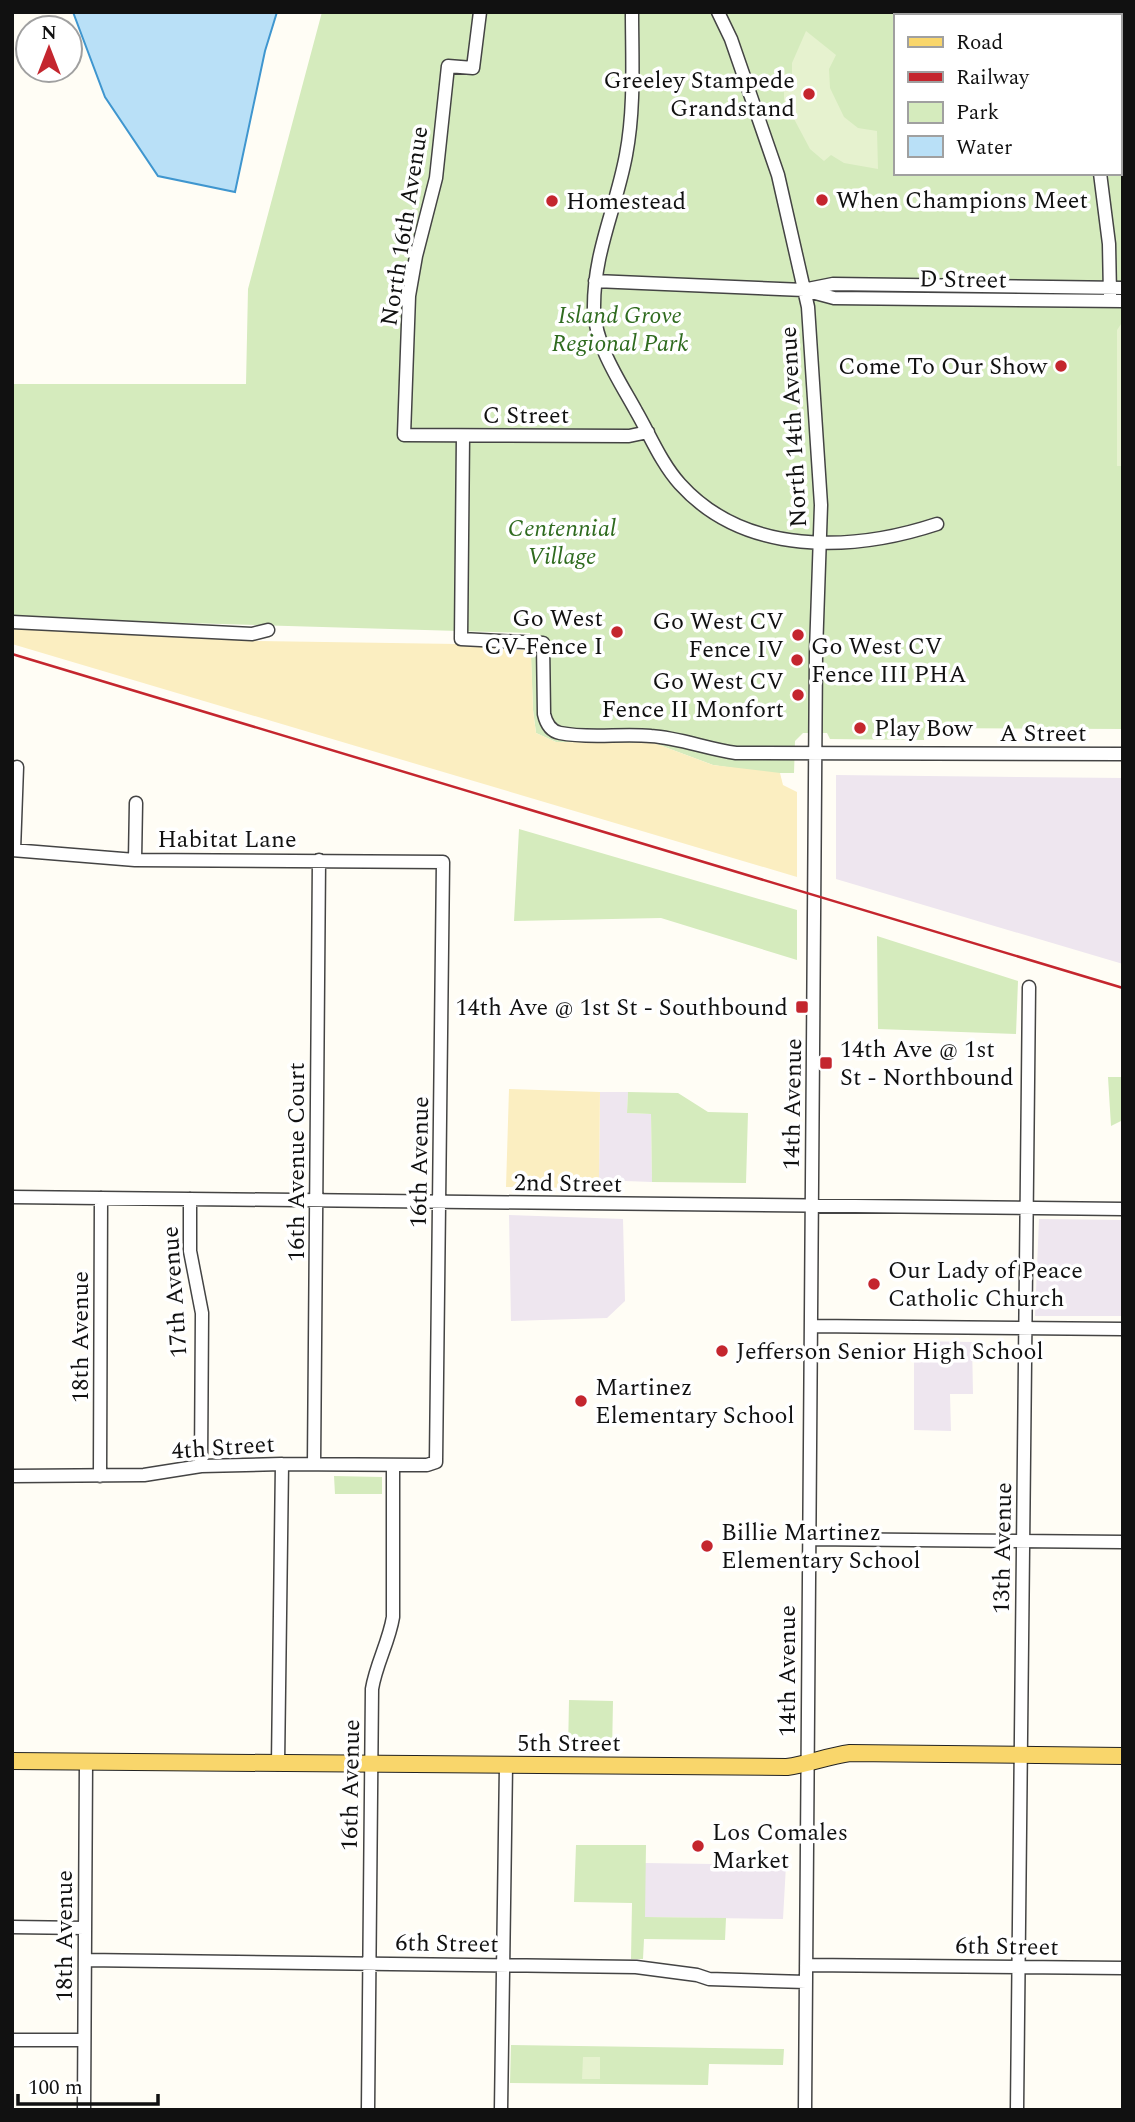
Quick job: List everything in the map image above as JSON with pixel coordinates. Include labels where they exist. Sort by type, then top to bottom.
[{"type":"main road","name":"5th Street","points":[[12,1761],[787,1768],[831,1755],[850,1754],[1123,1756]]},
{"type":"street","name":"North 16th Avenue","points":[[404,435],[409,296],[436,178],[449,66],[473,68],[480,12]]},
{"type":"street","points":[[632,12],[629,135],[626,157],[597,260],[594,311],[601,346],[668,469],[695,499],[714,512],[735,524],[782,541],[819,543],[878,540],[937,524]]},
{"type":"street","name":"North 14th Avenue","points":[[718,12],[731,39],[774,164],[808,307],[821,505],[815,896]]},
{"type":"street","points":[[1100,175],[1115,292]]},
{"type":"street","name":"D Street","points":[[595,282],[804,290],[834,298],[1115,292]]},
{"type":"street","name":"C Street","points":[[404,435],[629,436],[648,432]]},
{"type":"street","name":"A Street","points":[[463,436],[461,639],[543,643],[545,721],[558,733],[651,736],[736,753],[1123,754]]},
{"type":"street","points":[[12,622],[252,634],[268,630]]},
{"type":"street","points":[[13,850],[17,768]]},
{"type":"street","points":[[135,803],[135,860]]},
{"type":"street","name":"Habitat Lane","points":[[13,850],[135,860],[443,862]]},
{"type":"street","name":"16th Avenue Court","points":[[314,1464],[319,860]]},
{"type":"street","name":"16th Avenue","points":[[436,1462],[443,862]]},
{"type":"street","name":"14th Avenue","points":[[804,2110],[815,896]]},
{"type":"street","name":"13th Avenue","points":[[1017,2110],[1029,986]]},
{"type":"street","name":"2nd Street","points":[[12,1197],[1123,1209]]},
{"type":"street","name":"18th Avenue","points":[[100,1476],[101,1198]]},
{"type":"street","name":"17th Avenue","points":[[190,1199],[190,1251],[202,1313],[201,1466]]},
{"type":"street","points":[[811,1326],[1123,1329]]},
{"type":"street","name":"4th Street","points":[[12,1476],[144,1475],[201,1466],[427,1465],[436,1462]]},
{"type":"street","points":[[278,1764],[282,1464]]},
{"type":"street","name":"16th Avenue","points":[[368,2110],[374,1674],[393,1617],[393,1465]]},
{"type":"street","points":[[809,1539],[1123,1542]]},
{"type":"street","name":"18th Avenue","points":[[84,2110],[86,1762]]},
{"type":"street","points":[[501,2110],[506,1765]]},
{"type":"street","points":[[12,1927],[85,1928]]},
{"type":"street","name":"6th Street","points":[[85,1960],[368,1962],[636,1968],[697,1975],[709,1979],[806,1982]]},
{"type":"street","name":"6th Street","points":[[806,1965],[1123,1968]]},
{"type":"street","points":[[12,2040],[84,2040]]},
{"type":"shaded area","points":[[836,775],[1123,778],[1123,964],[836,879]]},
{"type":"shaded area","points":[[600,1092],[628,1092],[627,1113],[651,1114],[652,1182],[599,1180]]},
{"type":"shaded area","points":[[509,1215],[623,1219],[625,1301],[607,1318],[511,1321]]},
{"type":"shaded area","points":[[1039,1219],[1123,1220],[1123,1316],[1035,1316]]},
{"type":"shaded area","points":[[914,1341],[972,1342],[973,1394],[950,1394],[951,1431],[914,1430]]},
{"type":"shaded area","points":[[645,1863],[786,1865],[783,1919],[645,1917]]},
{"type":"green space","name":"Island Grove Regional Park","points":[[322,12],[1123,12],[1123,729],[925,728],[924,740],[830,739],[827,733],[803,733],[795,741],[794,773],[768,773],[713,765],[654,743],[556,742],[536,733],[530,633],[12,618],[12,384],[246,384],[248,289]]},
{"type":"green space","name":"Greeley Stampede Grandstand","points":[[806,31],[836,55],[829,69],[830,88],[844,117],[858,128],[877,131],[878,169],[844,163],[831,155],[824,161],[810,149],[784,100],[784,79],[792,79],[792,63]]},
{"type":"green space","points":[[1123,321],[1123,466],[1117,466],[1117,330]]},
{"type":"green space","points":[[519,829],[797,910],[797,960],[661,918],[514,921]]},
{"type":"green space","points":[[877,936],[1018,981],[1016,1034],[878,1029]]},
{"type":"green space","points":[[1108,1077],[1123,1077],[1123,1120],[1111,1126]]},
{"type":"green space","points":[[628,1092],[678,1093],[708,1112],[748,1113],[746,1183],[652,1182],[651,1114],[627,1113]]},
{"type":"green space","points":[[334,1476],[382,1477],[382,1494],[335,1494]]},
{"type":"green space","points":[[569,1700],[613,1701],[612,1753],[568,1752]]},
{"type":"green space","points":[[576,1845],[646,1845],[645,1917],[726,1918],[725,1940],[644,1939],[643,1959],[631,1959],[632,1903],[574,1902]]},
{"type":"green space","points":[[511,2045],[784,2049],[783,2065],[709,2064],[708,2085],[510,2083]]},
{"type":"green space","points":[[583,2057],[600,2057],[600,2079],[582,2079]]},
{"type":"sand","points":[[12,629],[258,641],[458,644],[531,651],[536,733],[556,742],[654,743],[713,765],[780,773],[783,785],[797,792],[797,877],[12,644]]},
{"type":"sand","points":[[509,1089],[600,1092],[599,1180],[583,1188],[506,1187]]},
{"type":"water","points":[[73,12],[277,12],[265,51],[235,192],[158,176],[105,97],[84,41],[84,14]]},
{"type":"railway","points":[[12,654],[1123,988]]},
{"type":"place","name":"Greeley Stampede Grandstand","points":[[809,94]]},
{"type":"place","name":"When Champions Meet","points":[[822,200]]},
{"type":"place","name":"Homestead","points":[[552,201]]},
{"type":"place","name":"Come To Our Show","points":[[1061,366]]},
{"type":"place","name":"Go West CV Fence I","points":[[617,632]]},
{"type":"place","name":"Go West CV Fence IV","points":[[798,635]]},
{"type":"place","name":"Go West CV Fence III PHA","points":[[797,660]]},
{"type":"place","name":"Go West CV Fence II Monfort","points":[[798,695]]},
{"type":"place","name":"Play Bow","points":[[860,728]]},
{"type":"place","name":"14th Ave @ 1st St - Southbound","points":[[802,1007]]},
{"type":"place","name":"14th Ave @ 1st St - Northbound","points":[[826,1063]]},
{"type":"place","name":"Our Lady of Peace Catholic Church","points":[[874,1284]]},
{"type":"place","name":"Jefferson Senior High School","points":[[722,1351]]},
{"type":"place","name":"Martinez Elementary School","points":[[581,1401]]},
{"type":"place","name":"Billie Martinez Elementary School","points":[[707,1546]]},
{"type":"place","name":"Los Comales Market","points":[[698,1846]]},
{"type":"park label","name":"Centennial Village","points":[[562,542]]}]
